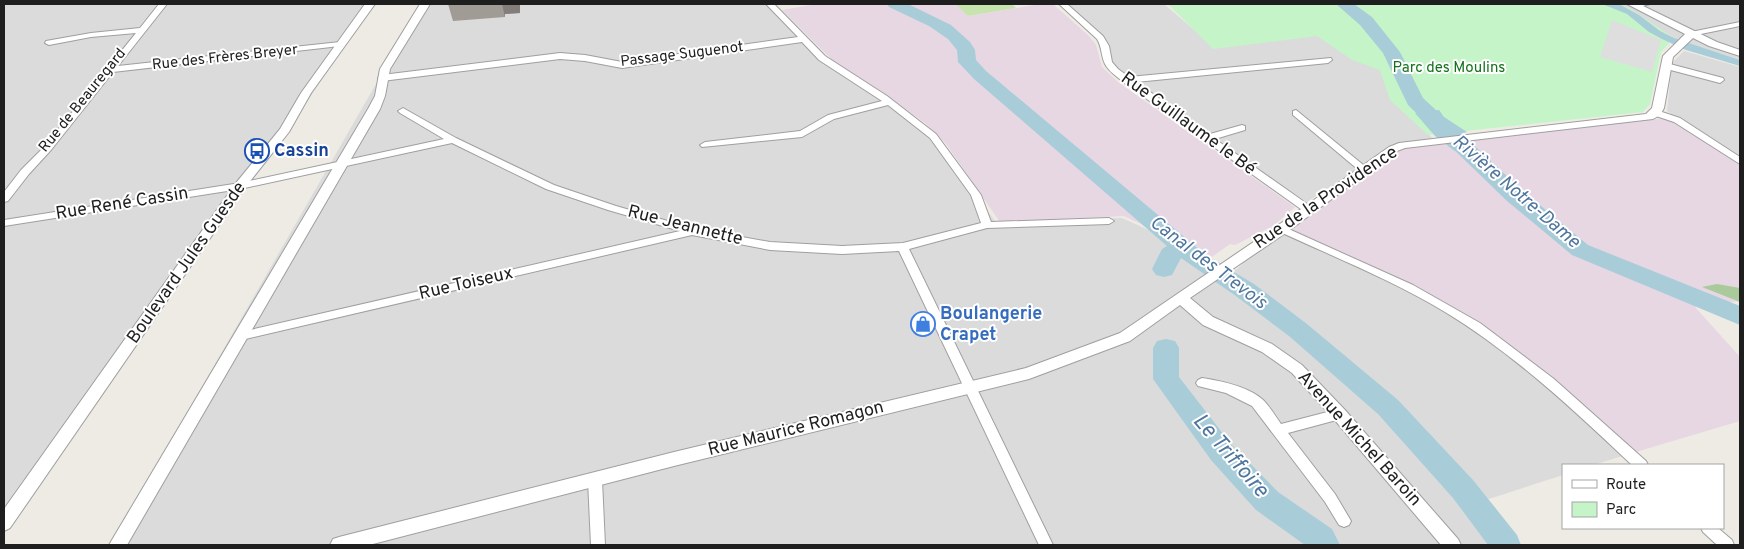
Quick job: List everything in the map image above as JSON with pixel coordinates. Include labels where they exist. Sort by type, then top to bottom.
[{"type":"street","name":"Rue de Beauregard","points":[[4,199],[25,172],[48,148],[163,4]]},
{"type":"street","name":"Boulevard Jules Guesde","points":[[4,523],[240,186],[270,151],[300,107],[306,93],[370,4]]},
{"type":"street","points":[[118,545],[377,105],[385,69],[425,4]]},
{"type":"street","points":[[770,4],[822,58],[889,102],[933,136],[976,196],[987,225]]},
{"type":"street","name":"Rue Guillaume le Bé","points":[[1063,4],[1100,38],[1105,46],[1108,62],[1126,80],[1309,210]]},
{"type":"street","points":[[1639,4],[1684,41],[1713,44],[1740,53]]},
{"type":"street","points":[[1740,24],[1684,41],[1668,56],[1656,114],[1677,120],[1740,161]]},
{"type":"street","points":[[49,43],[91,35],[141,30]]},
{"type":"street","name":"Passage Suguenot","points":[[382,78],[560,56],[585,58],[622,65],[803,39]]},
{"type":"street","name":"Rue des Frères Breyer","points":[[109,70],[340,44]]},
{"type":"street","points":[[1126,80],[1328,60]]},
{"type":"street","points":[[1666,66],[1720,80]]},
{"type":"street","points":[[705,145],[802,134],[831,117],[889,102]]},
{"type":"street","name":"Rue Jeannette","points":[[402,111],[453,140],[550,187],[612,208],[691,231],[770,246],[842,250],[903,248],[987,225],[1110,221]]},
{"type":"street","points":[[1296,113],[1364,170]]},
{"type":"street","name":"Rue de la Providence","points":[[1230,263],[1282,229],[1393,149],[1403,145],[1639,119],[1656,114]]},
{"type":"street","points":[[1207,138],[1242,128]]},
{"type":"street","name":"Rue René Cassin","points":[[4,223],[240,186],[453,140]]},
{"type":"street","points":[[1282,229],[1404,286],[1450,310],[1530,367],[1597,423],[1640,464]]},
{"type":"street","name":"Rue Toiseux","points":[[241,336],[691,231]]},
{"type":"street","points":[[903,248],[1046,545]]},
{"type":"street","name":"Rue Maurice Romagon","points":[[339,545],[1029,372],[1125,336],[1230,263]]},
{"type":"street","name":"Avenue Michel Baroin","points":[[1180,298],[1208,321],[1267,348],[1297,369],[1339,414],[1452,545]]},
{"type":"street","points":[[1202,383],[1221,385],[1241,392],[1257,402],[1330,498],[1344,521]]},
{"type":"street","points":[[1278,430],[1339,414]]},
{"type":"street","points":[[595,480],[598,545]]},
{"type":"street","points":[[1709,529],[1727,545]]},
{"type":"shaded area","points":[[4,4],[373,4],[273,152],[231,207],[4,534]]},
{"type":"shaded area","points":[[422,4],[773,4],[825,59],[938,137],[996,223],[1122,218],[1236,270],[1277,230],[1412,288],[1501,347],[1629,454],[1596,464],[1562,464],[1562,475],[1473,504],[1493,545],[111,545]]},
{"type":"shaded area","points":[[817,4],[955,4],[968,16],[1041,4],[1053,4],[1089,36],[1096,45],[1102,67],[1118,82],[1295,207],[1273,226],[1235,245],[1230,244],[1212,257],[1124,216],[1000,222],[946,144],[925,123],[880,91],[838,66],[782,10]]},
{"type":"shaded area","points":[[1061,4],[1164,4],[1213,46],[1333,32],[1386,61],[1409,113],[1434,140],[1394,144],[1307,202],[1126,81],[1108,65],[1103,46]]},
{"type":"shaded area","points":[[1619,4],[1740,4],[1740,60],[1674,38]]},
{"type":"shaded area","points":[[1612,20],[1661,40],[1652,72],[1600,57]]},
{"type":"shaded area","points":[[1684,51],[1740,67],[1740,158],[1667,111],[1672,63]]},
{"type":"shaded area","points":[[1666,118],[1695,134],[1740,164],[1740,301],[1695,307],[1740,357],[1740,421],[1629,454],[1501,347],[1412,288],[1277,230],[1398,145]]},
{"type":"green space","points":[[955,4],[1012,4],[1016,8],[968,16]]},
{"type":"green space","name":"Parc des Moulins","points":[[1168,4],[1617,4],[1629,8],[1674,38],[1661,52],[1650,104],[1643,112],[1428,135],[1390,100],[1380,70],[1352,60],[1317,36],[1213,49]]},
{"type":"green space","points":[[1717,284],[1740,288],[1740,302],[1702,287]]},
{"type":"water","points":[[1602,4],[1619,4],[1674,38],[1740,60],[1740,66],[1686,50],[1649,32],[1627,14]]},
{"type":"water","points":[[1439,110],[1444,117],[1467,132],[1460,134],[1475,149],[1455,151],[1435,136],[1415,113]]},
{"type":"waterway","name":"Canal des Trevois","points":[[895,4],[935,22],[954,35],[962,42],[966,50],[967,62],[980,75],[1183,247]]},
{"type":"waterway","name":"Rivière Notre-Dame","points":[[1344,4],[1366,21],[1391,52],[1415,101],[1515,196],[1580,250],[1740,316]]},
{"type":"waterway","name":"Le Triffoire","points":[[1164,269],[1170,254],[1183,247]]},
{"type":"waterway","name":"Canal des Trevois","points":[[1183,247],[1199,261],[1245,290],[1298,330],[1388,407],[1463,489],[1506,545]]},
{"type":"waterway","name":"Le Triffoire","points":[[1166,348],[1166,379],[1221,452],[1267,501],[1321,539],[1325,545]]},
{"type":"place","name":"Cassin","points":[[257,151]]},
{"type":"place","name":"Boulangerie Crapet","points":[[923,324]]}]
